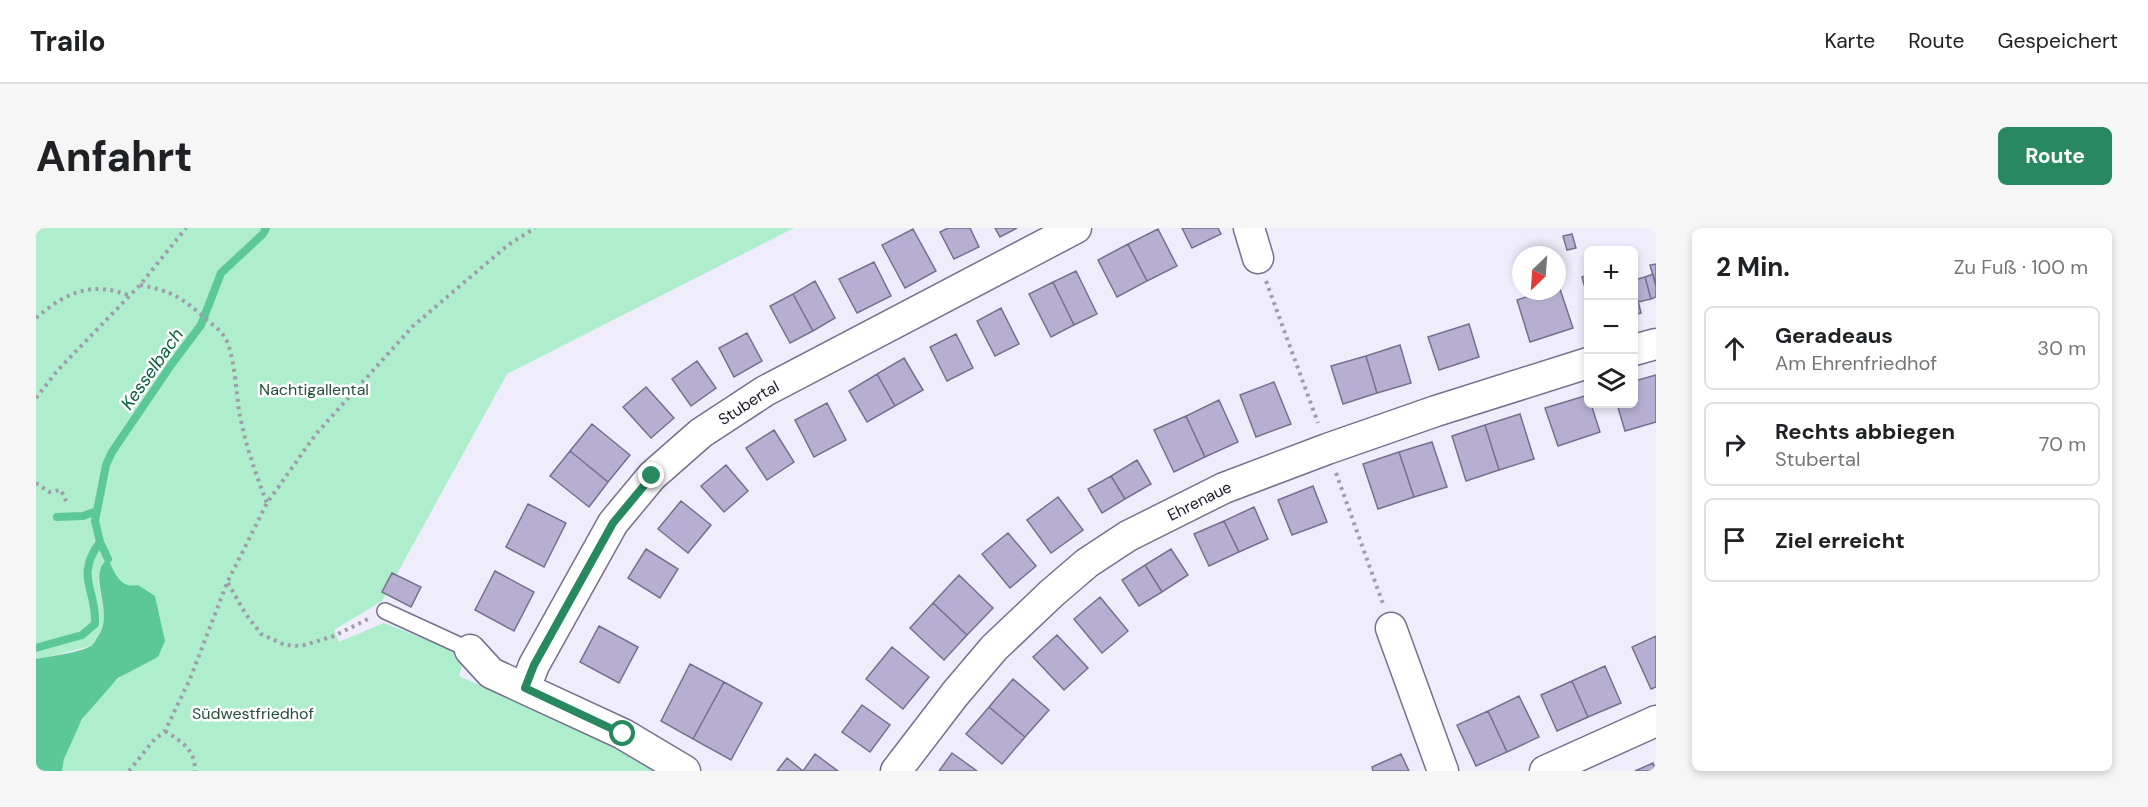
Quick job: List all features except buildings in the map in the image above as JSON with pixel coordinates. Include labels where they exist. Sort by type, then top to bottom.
[{"type":"street","name":"Stubertal","points":[[525,688],[534,665],[613,523],[652,476],[701,433],[765,391],[1076,228]]},
{"type":"street","points":[[1249,228],[1258,258]]},
{"type":"street","points":[[1638,349],[1656,344]]},
{"type":"street","name":"Ehrenaue","points":[[896,771],[955,694],[994,648],[1069,578],[1128,536],[1224,488],[1327,449],[1436,411],[1584,364]]},
{"type":"street","points":[[1391,628],[1443,771]]},
{"type":"street","points":[[470,650],[491,673],[623,734],[685,771]]},
{"type":"street","points":[[1545,771],[1656,721]]},
{"type":"lane","points":[[385,611],[470,650]]},
{"type":"path","points":[[36,398],[57,371],[140,285],[186,228]]},
{"type":"path","points":[[129,771],[153,741],[165,731],[190,679],[227,583],[267,503],[316,434],[413,326],[508,245],[535,228]]},
{"type":"path","points":[[140,285],[164,289],[190,304],[219,331],[227,343],[245,441],[267,503]]},
{"type":"path","points":[[36,318],[58,300],[83,290],[116,290],[130,296]]},
{"type":"path","points":[[36,483],[49,492],[61,490],[66,501]]},
{"type":"path","points":[[227,583],[261,634],[285,645],[301,646],[334,636],[385,611]]},
{"type":"path","points":[[165,731],[184,743],[192,752],[195,771]]},
{"type":"green space","name":"Nachtigallental","points":[[36,228],[794,228],[507,374],[382,601],[334,630],[339,642],[384,623],[465,655],[459,676],[598,739],[654,771],[62,771],[64,758],[75,733],[98,699],[121,676],[158,657],[130,587],[120,582],[98,579],[105,619],[102,632],[91,646],[36,660]]},
{"type":"shaded area","points":[[108,559],[122,582],[132,586],[138,585],[155,596],[165,641],[158,657],[118,678],[82,719],[64,759],[62,771],[36,771],[36,659],[80,650],[94,643],[102,628],[104,617],[99,575]]},
{"type":"waterway","name":"Kesselbach","points":[[36,648],[82,635],[95,624],[88,574],[92,554],[100,542],[95,521],[106,465],[112,452],[171,365],[201,325],[221,273],[263,234],[266,228]]},
{"type":"waterway","points":[[57,517],[83,516],[97,511]]},
{"type":"waterway","name":"Kesselbach","points":[[100,542],[108,559]]},
{"type":"route","points":[[623,734],[525,688],[534,665],[613,523],[652,476]]},
{"type":"park label","name":"Südwestfriedhof","points":[[253,713]]}]
